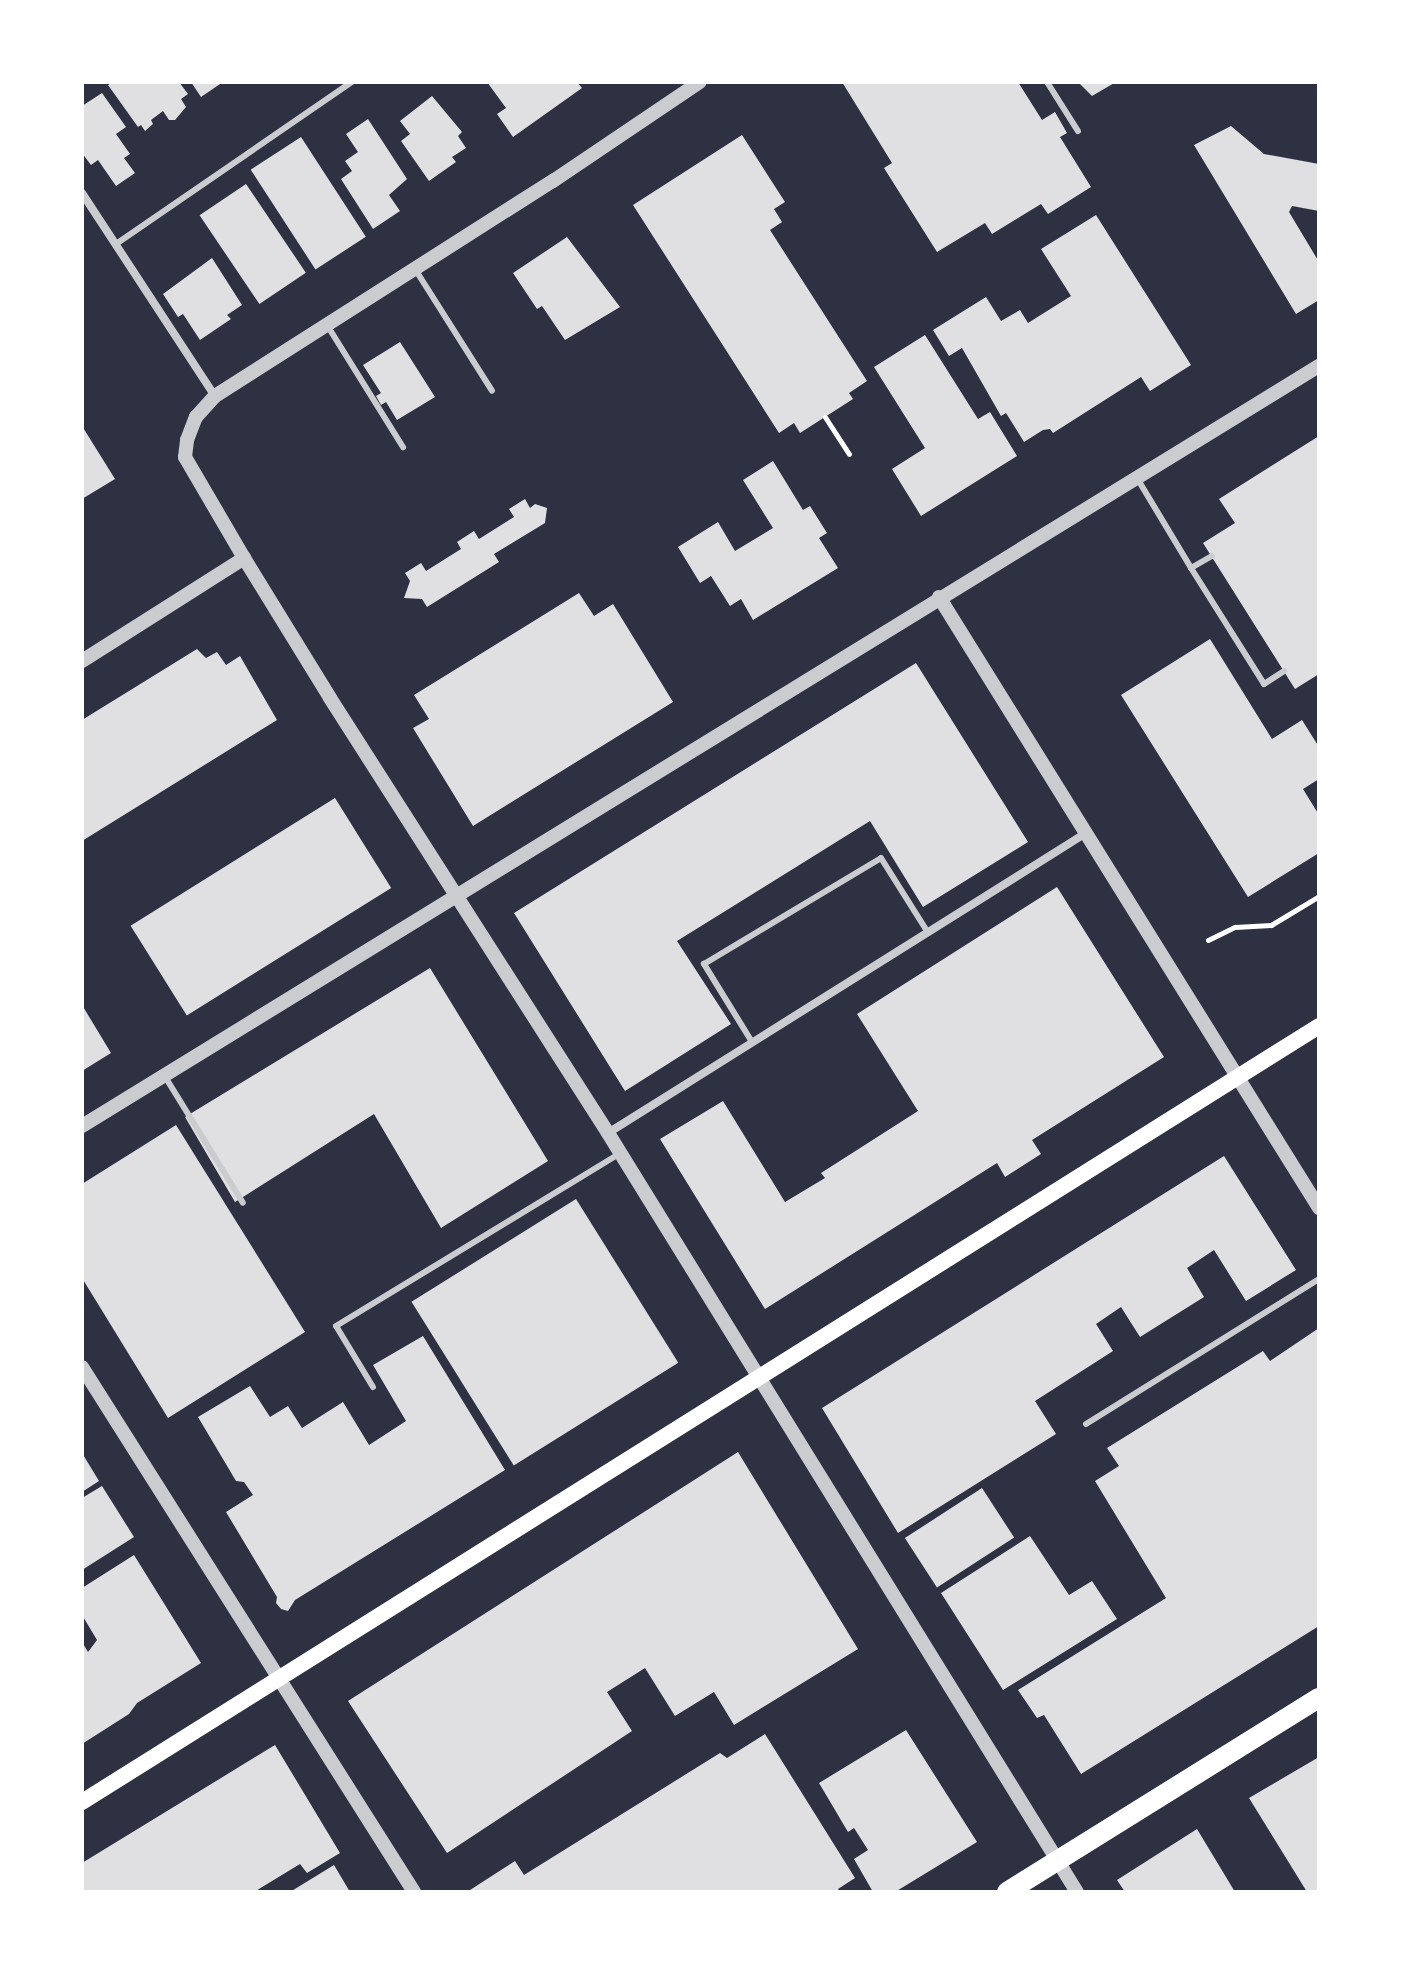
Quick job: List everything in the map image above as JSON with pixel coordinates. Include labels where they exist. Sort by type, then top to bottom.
[{"type":"main road","points":[[82,1802],[1319,1026]]},
{"type":"main road","points":[[1007,1892],[1319,1698]]},
{"type":"street","points":[[700,82],[215,396],[196,417],[185,457],[338,712],[608,1133],[1077,1892]]},
{"type":"street","points":[[82,193],[215,396]]},
{"type":"street","points":[[82,1126],[1319,366]]},
{"type":"street","points":[[82,661],[244,558]]},
{"type":"street","points":[[939,597],[1319,1208]]},
{"type":"street","points":[[608,1133],[1086,833]]},
{"type":"street","points":[[82,1367],[414,1892]]},
{"type":"lane","points":[[116,244],[352,82]]},
{"type":"lane","points":[[1047,82],[1078,131]]},
{"type":"lane","points":[[415,269],[492,391]]},
{"type":"lane","points":[[327,325],[403,447]]},
{"type":"lane","points":[[1136,477],[1264,684],[1284,671]]},
{"type":"lane","points":[[1191,568],[1212,556]]},
{"type":"lane","points":[[752,1042],[704,964],[881,858],[927,931]]},
{"type":"lane","points":[[164,1075],[243,1203]]},
{"type":"lane","points":[[373,1387],[336,1326],[620,1153]]},
{"type":"lane","points":[[1086,1424],[1319,1279]]},
{"type":"path","points":[[825,417],[849,454]]},
{"type":"path","points":[[1208,940],[1235,927],[1271,925],[1319,896]]},
{"type":"building","points":[[113,82],[179,82],[188,94],[181,99],[186,107],[175,120],[169,120],[163,111],[151,120],[153,124],[145,131],[141,125],[138,127],[108,85]]},
{"type":"building","points":[[191,82],[223,82],[201,97]]},
{"type":"building","points":[[487,82],[577,82],[582,88],[513,137],[497,114],[506,108]]},
{"type":"building","points":[[842,82],[1018,82],[1042,120],[1055,112],[1067,133],[1060,137],[1091,187],[1048,214],[1041,204],[992,234],[985,223],[937,252],[884,168],[892,163]]},
{"type":"building","points":[[1078,82],[1116,82],[1092,96]]},
{"type":"building","points":[[102,93],[126,127],[116,134],[130,154],[124,158],[135,173],[116,186],[98,160],[91,165],[82,153],[82,106]]},
{"type":"building","points":[[432,96],[462,132],[458,136],[466,148],[452,157],[456,162],[429,181],[401,141],[410,134],[400,121]]},
{"type":"building","points":[[368,119],[407,179],[389,195],[400,211],[373,229],[341,179],[352,171],[345,161],[358,152],[346,134]]},
{"type":"building","points":[[1231,126],[1264,154],[1319,164],[1319,211],[1292,206],[1289,212],[1319,262],[1319,300],[1296,314],[1194,145]]},
{"type":"building","points":[[742,135],[785,202],[774,209],[782,222],[770,230],[867,381],[849,393],[853,399],[800,433],[794,423],[779,433],[633,205]]},
{"type":"building","points":[[301,137],[366,237],[315,269],[251,170]]},
{"type":"building","points":[[246,184],[306,273],[259,304],[200,215]]},
{"type":"building","points":[[1096,215],[1191,365],[1150,391],[1141,377],[1053,433],[1050,429],[1043,430],[1024,442],[1006,413],[1001,416],[962,348],[949,356],[933,330],[986,297],[1001,321],[1020,310],[1028,323],[1071,296],[1041,249]]},
{"type":"building","points":[[567,237],[620,307],[565,340],[542,306],[537,309],[513,273]]},
{"type":"building","points":[[212,258],[242,305],[227,315],[231,319],[200,340],[183,314],[178,317],[163,294]]},
{"type":"building","points":[[925,335],[978,419],[990,412],[1017,456],[921,516],[892,469],[925,448],[874,367]]},
{"type":"building","points":[[400,342],[435,397],[397,420],[386,402],[381,405],[376,396],[381,393],[363,365]]},
{"type":"building","points":[[82,426],[115,479],[82,499]]},
{"type":"building","points":[[1319,436],[1319,674],[1295,689],[1203,543],[1235,523],[1219,499]]},
{"type":"building","points":[[773,461],[803,510],[810,506],[827,533],[819,538],[838,568],[753,620],[741,599],[730,606],[711,576],[700,583],[678,547],[718,522],[735,551],[773,528],[743,480]]},
{"type":"building","points":[[525,499],[530,508],[535,504],[547,508],[545,523],[494,554],[499,562],[427,607],[422,599],[404,598],[410,581],[405,573],[421,563],[426,571],[461,549],[457,542],[474,531],[479,539],[514,517],[509,509]]},
{"type":"building","points":[[579,593],[594,616],[613,604],[673,702],[473,826],[413,728],[429,719],[414,695]]},
{"type":"building","points":[[1210,639],[1272,739],[1302,720],[1319,747],[1319,779],[1303,789],[1319,815],[1319,853],[1248,897],[1121,695]]},
{"type":"building","points":[[197,649],[206,658],[217,652],[226,665],[240,656],[277,720],[82,841],[82,720]]},
{"type":"building","points":[[916,663],[1028,842],[923,907],[870,821],[677,941],[731,1024],[625,1091],[514,913]]},
{"type":"building","points":[[335,798],[391,888],[187,1016],[131,926]]},
{"type":"building","points":[[1057,887],[1164,1057],[1032,1140],[1041,1154],[1005,1177],[997,1163],[765,1309],[660,1139],[723,1101],[785,1202],[825,1178],[821,1173],[918,1111],[857,1014]]},
{"type":"building","points":[[430,968],[548,1161],[441,1228],[374,1114],[235,1202],[185,1117]]},
{"type":"building","points":[[82,1005],[111,1053],[82,1071]]},
{"type":"building","points":[[176,1125],[305,1332],[168,1418],[82,1278],[82,1184]]},
{"type":"building","points":[[1224,1156],[1296,1270],[1246,1301],[1214,1250],[1187,1268],[1204,1297],[1140,1337],[1121,1307],[1096,1324],[1113,1351],[1035,1401],[1056,1434],[898,1533],[822,1408]]},
{"type":"building","points":[[576,1199],[678,1363],[514,1465],[411,1302]]},
{"type":"building","points":[[1319,1328],[1319,1626],[1081,1774],[1044,1715],[1037,1718],[1018,1690],[1166,1598],[1095,1481],[1119,1466],[1107,1448],[1263,1351],[1270,1361]]},
{"type":"building","points":[[423,1336],[505,1470],[295,1600],[288,1611],[281,1609],[276,1603],[277,1597],[226,1512],[253,1495],[244,1482],[236,1481],[198,1417],[250,1386],[270,1417],[288,1406],[302,1428],[343,1402],[369,1445],[406,1421],[373,1365]]},
{"type":"building","points":[[738,1452],[858,1649],[734,1725],[714,1692],[675,1716],[645,1668],[607,1692],[632,1731],[447,1853],[348,1701]]},
{"type":"building","points":[[82,1453],[99,1481],[82,1492]]},
{"type":"building","points":[[102,1486],[134,1537],[82,1570],[82,1498]]},
{"type":"building","points":[[982,1488],[1014,1537],[937,1588],[905,1538]]},
{"type":"building","points":[[1030,1536],[1069,1595],[1092,1581],[1117,1619],[1003,1690],[941,1593]]},
{"type":"building","points":[[134,1555],[201,1663],[137,1703],[129,1714],[82,1744],[82,1642],[88,1652],[97,1640],[82,1615],[82,1588]]},
{"type":"building","points":[[906,1730],[977,1842],[895,1892],[873,1892],[854,1859],[868,1850],[854,1828],[848,1832],[819,1783]]},
{"type":"building","points":[[765,1734],[855,1878],[838,1889],[840,1892],[470,1890],[515,1861],[524,1875],[720,1753],[727,1758]]},
{"type":"building","points":[[275,1745],[340,1853],[307,1873],[300,1864],[254,1892],[82,1892],[82,1863]]},
{"type":"building","points":[[1319,1757],[1319,1892],[1307,1892],[1249,1798]]},
{"type":"building","points":[[1197,1829],[1235,1892],[1125,1892],[1117,1880]]},
{"type":"building","points":[[334,1865],[350,1892],[290,1892]]}]
